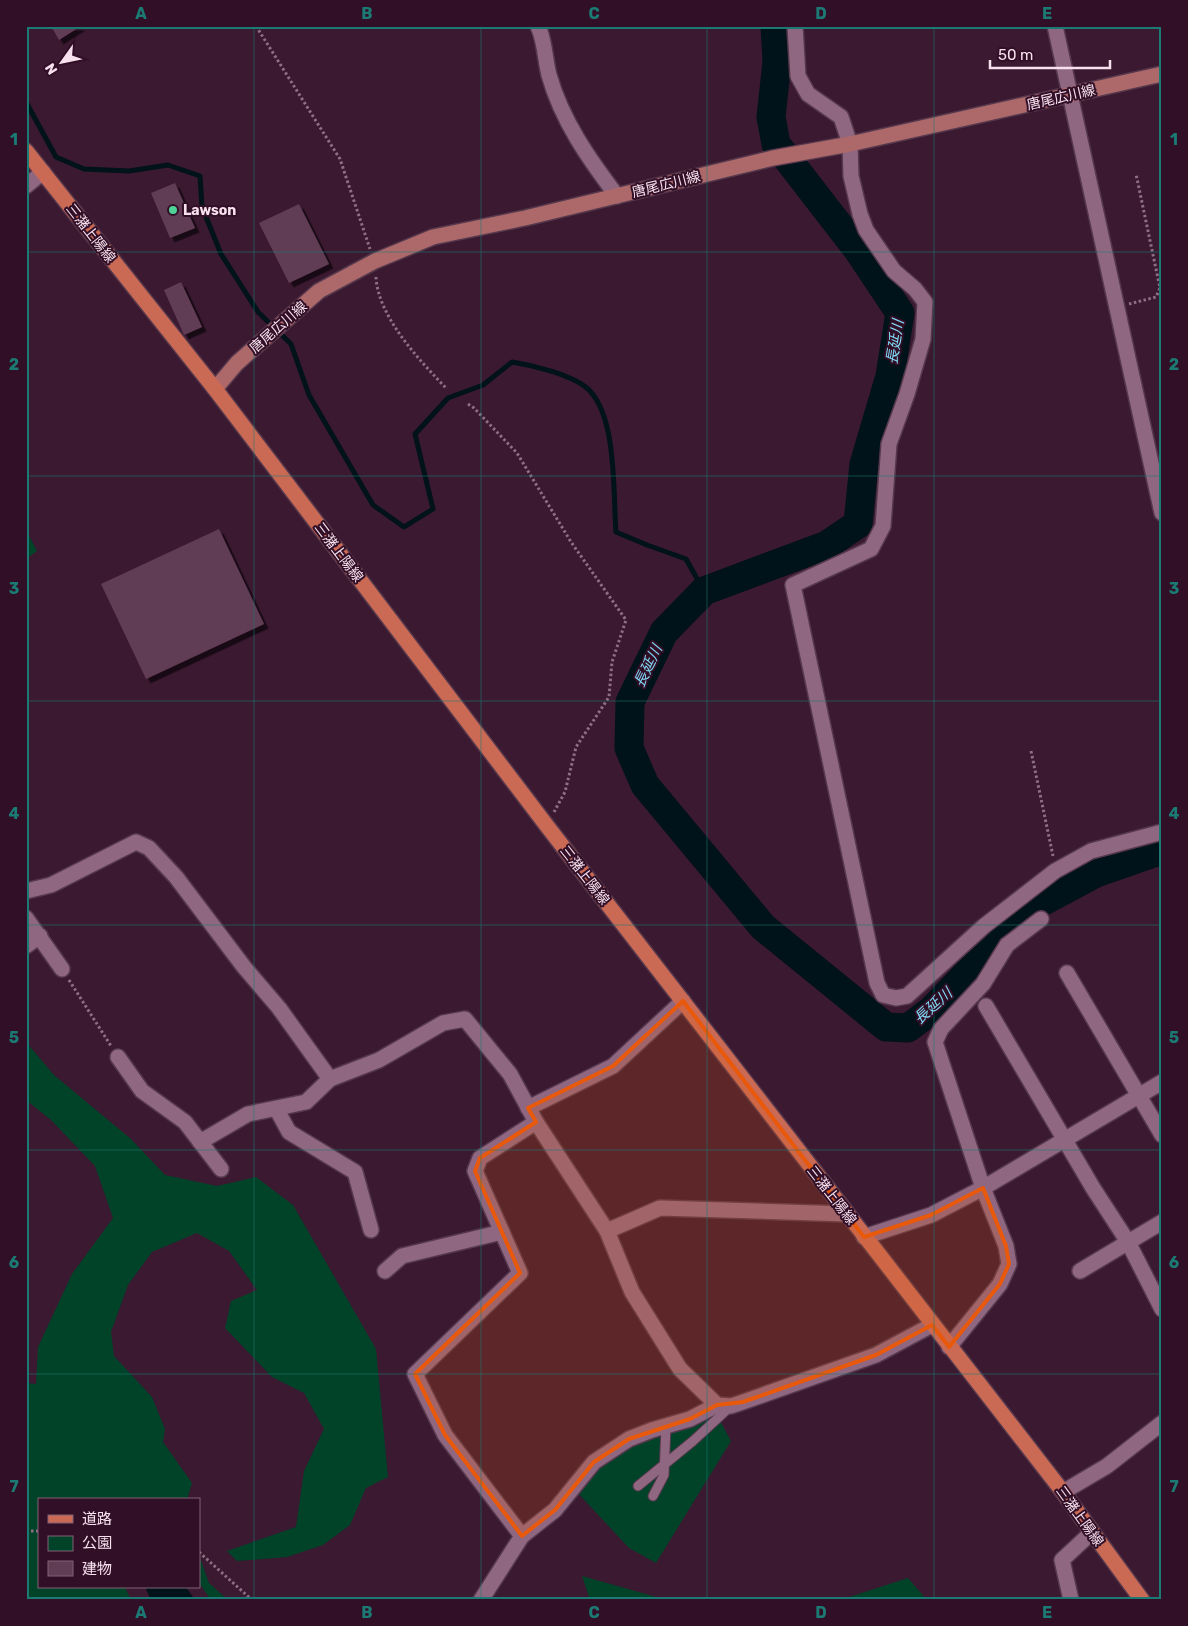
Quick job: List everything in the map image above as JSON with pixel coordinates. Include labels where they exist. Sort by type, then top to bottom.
[{"type":"main road","name":"唐尾広川線","points":[[215,389],[238,363],[319,291],[375,262],[433,237],[618,196],[773,158],[850,144],[1162,74]]},
{"type":"main road","name":"三潴上陽線","points":[[26,150],[215,389],[547,826],[1063,1492],[1142,1600]]},
{"type":"street","points":[[538,26],[549,75],[567,123],[596,168],[618,196]]},
{"type":"street","points":[[795,26],[798,76],[808,94],[841,117],[850,144],[851,176],[866,230],[894,271],[915,289],[924,302],[922,339],[907,394],[889,444],[882,526],[871,549],[793,584],[877,983],[883,995],[896,998],[908,996],[984,926],[1060,869],[1091,851],[1162,832]]},
{"type":"street","points":[[1055,26],[1162,513]]},
{"type":"street","points":[[26,186],[43,172]]},
{"type":"street","points":[[26,891],[50,885],[136,842],[149,848],[176,877],[244,967],[279,1008],[330,1079]]},
{"type":"street","points":[[26,918],[62,969]]},
{"type":"street","points":[[950,1347],[1000,1284],[1009,1264],[1006,1246],[983,1188],[935,1042],[941,1029],[983,984],[1007,945],[1041,919]]},
{"type":"street","points":[[26,946],[40,936]]},
{"type":"street","points":[[1067,973],[1162,1135]]},
{"type":"street","points":[[528,1108],[613,1066],[682,1001]]},
{"type":"street","points":[[986,1006],[1092,1188],[1128,1242],[1162,1309]]},
{"type":"street","points":[[200,1142],[248,1114],[277,1110],[306,1102],[330,1079],[379,1060],[443,1023],[465,1019],[510,1074],[536,1122],[607,1231],[632,1292],[660,1340],[680,1369],[724,1406]]},
{"type":"street","points":[[118,1057],[142,1091],[185,1122],[221,1169]]},
{"type":"street","points":[[864,1237],[931,1214],[983,1188],[1064,1138],[1162,1082]]},
{"type":"street","points":[[277,1110],[289,1132],[355,1172],[371,1230]]},
{"type":"street","points":[[522,1536],[445,1435],[415,1374],[520,1273],[475,1171],[480,1158],[536,1122]]},
{"type":"street","points":[[607,1231],[660,1208],[847,1214]]},
{"type":"street","points":[[1080,1271],[1162,1222]]},
{"type":"street","points":[[385,1271],[402,1256],[502,1232]]},
{"type":"street","points":[[481,1600],[522,1536],[555,1510],[594,1462],[629,1439],[690,1420],[724,1406],[876,1355],[932,1325]]},
{"type":"street","points":[[1063,1492],[1107,1466],[1162,1423]]},
{"type":"street","points":[[1071,1600],[1062,1560],[1092,1533]]},
{"type":"lane","points":[[638,1486],[664,1465],[724,1406]]},
{"type":"lane","points":[[654,1496],[664,1475],[666,1426]]},
{"type":"path","points":[[256,26],[340,159],[375,262],[376,291],[396,328],[447,389]]},
{"type":"path","points":[[1117,308],[1156,297],[1160,288],[1136,174]]},
{"type":"path","points":[[468,404],[517,453],[572,542],[626,620],[612,662],[608,698],[576,747],[565,792],[547,826]]},
{"type":"path","points":[[1031,751],[1053,859],[1060,869]]},
{"type":"path","points":[[62,969],[118,1057]]},
{"type":"path","points":[[200,1553],[252,1600]]},
{"type":"highlighted area","points":[[683,1001],[864,1237],[931,1215],[983,1188],[1006,1246],[1009,1264],[1000,1284],[949,1347],[932,1325],[876,1355],[743,1402],[717,1405],[690,1419],[629,1439],[594,1462],[555,1510],[522,1536],[445,1435],[415,1374],[520,1273],[475,1171],[480,1158],[536,1122],[528,1108],[613,1066]]},
{"type":"green space","points":[[26,530],[37,551],[26,559]]},
{"type":"green space","points":[[26,1042],[54,1075],[131,1139],[165,1175],[217,1186],[256,1177],[293,1205],[376,1349],[388,1477],[366,1488],[350,1525],[323,1545],[287,1557],[237,1561],[227,1551],[296,1527],[304,1471],[324,1429],[304,1393],[272,1377],[225,1328],[231,1301],[257,1290],[229,1251],[197,1233],[152,1252],[128,1285],[111,1332],[114,1356],[152,1397],[165,1429],[163,1442],[192,1483],[188,1498],[38,1498],[38,1588],[125,1588],[131,1600],[26,1600],[26,1383],[36,1384],[38,1347],[72,1274],[113,1218],[95,1166],[51,1120],[26,1100]]},
{"type":"green space","points":[[714,1410],[731,1441],[656,1563],[629,1548],[576,1491],[604,1462],[659,1433]]},
{"type":"green space","points":[[200,1558],[209,1583],[228,1600],[211,1600],[200,1584]]},
{"type":"green space","points":[[582,1576],[667,1600],[590,1600]]},
{"type":"green space","points":[[908,1578],[927,1600],[840,1600]]},
{"type":"shaded area","points":[[145,1588],[187,1588],[195,1600],[151,1600]]},
{"type":"building","points":[[51,26],[81,26],[59,40]]},
{"type":"building","name":"Lawson","points":[[175,183],[195,228],[170,238],[151,193]]},
{"type":"building","points":[[299,204],[329,264],[289,283],[259,223]]},
{"type":"building","points":[[181,282],[202,327],[184,335],[164,290]]},
{"type":"building","points":[[219,529],[264,624],[146,679],[101,584]]},
{"type":"waterway","name":"長延川","points":[[775,26],[777,62],[771,117],[776,144],[858,250],[900,313],[890,376],[864,464],[858,524],[827,545],[704,591],[664,632],[630,702],[629,748],[645,785],[763,927],[886,1027],[908,1028],[932,1010],[1029,909],[1096,873],[1162,850]]},
{"type":"waterway","points":[[26,102],[56,157],[84,169],[129,171],[168,165],[200,176],[202,207],[221,254],[258,312],[291,344],[309,395],[373,505],[404,527],[433,509],[415,434],[448,398],[483,385],[512,362],[542,368],[583,385],[599,404],[605,420],[612,458],[616,532],[686,559],[704,591]]},
{"type":"place","name":"Lawson","points":[[173,210]]}]
